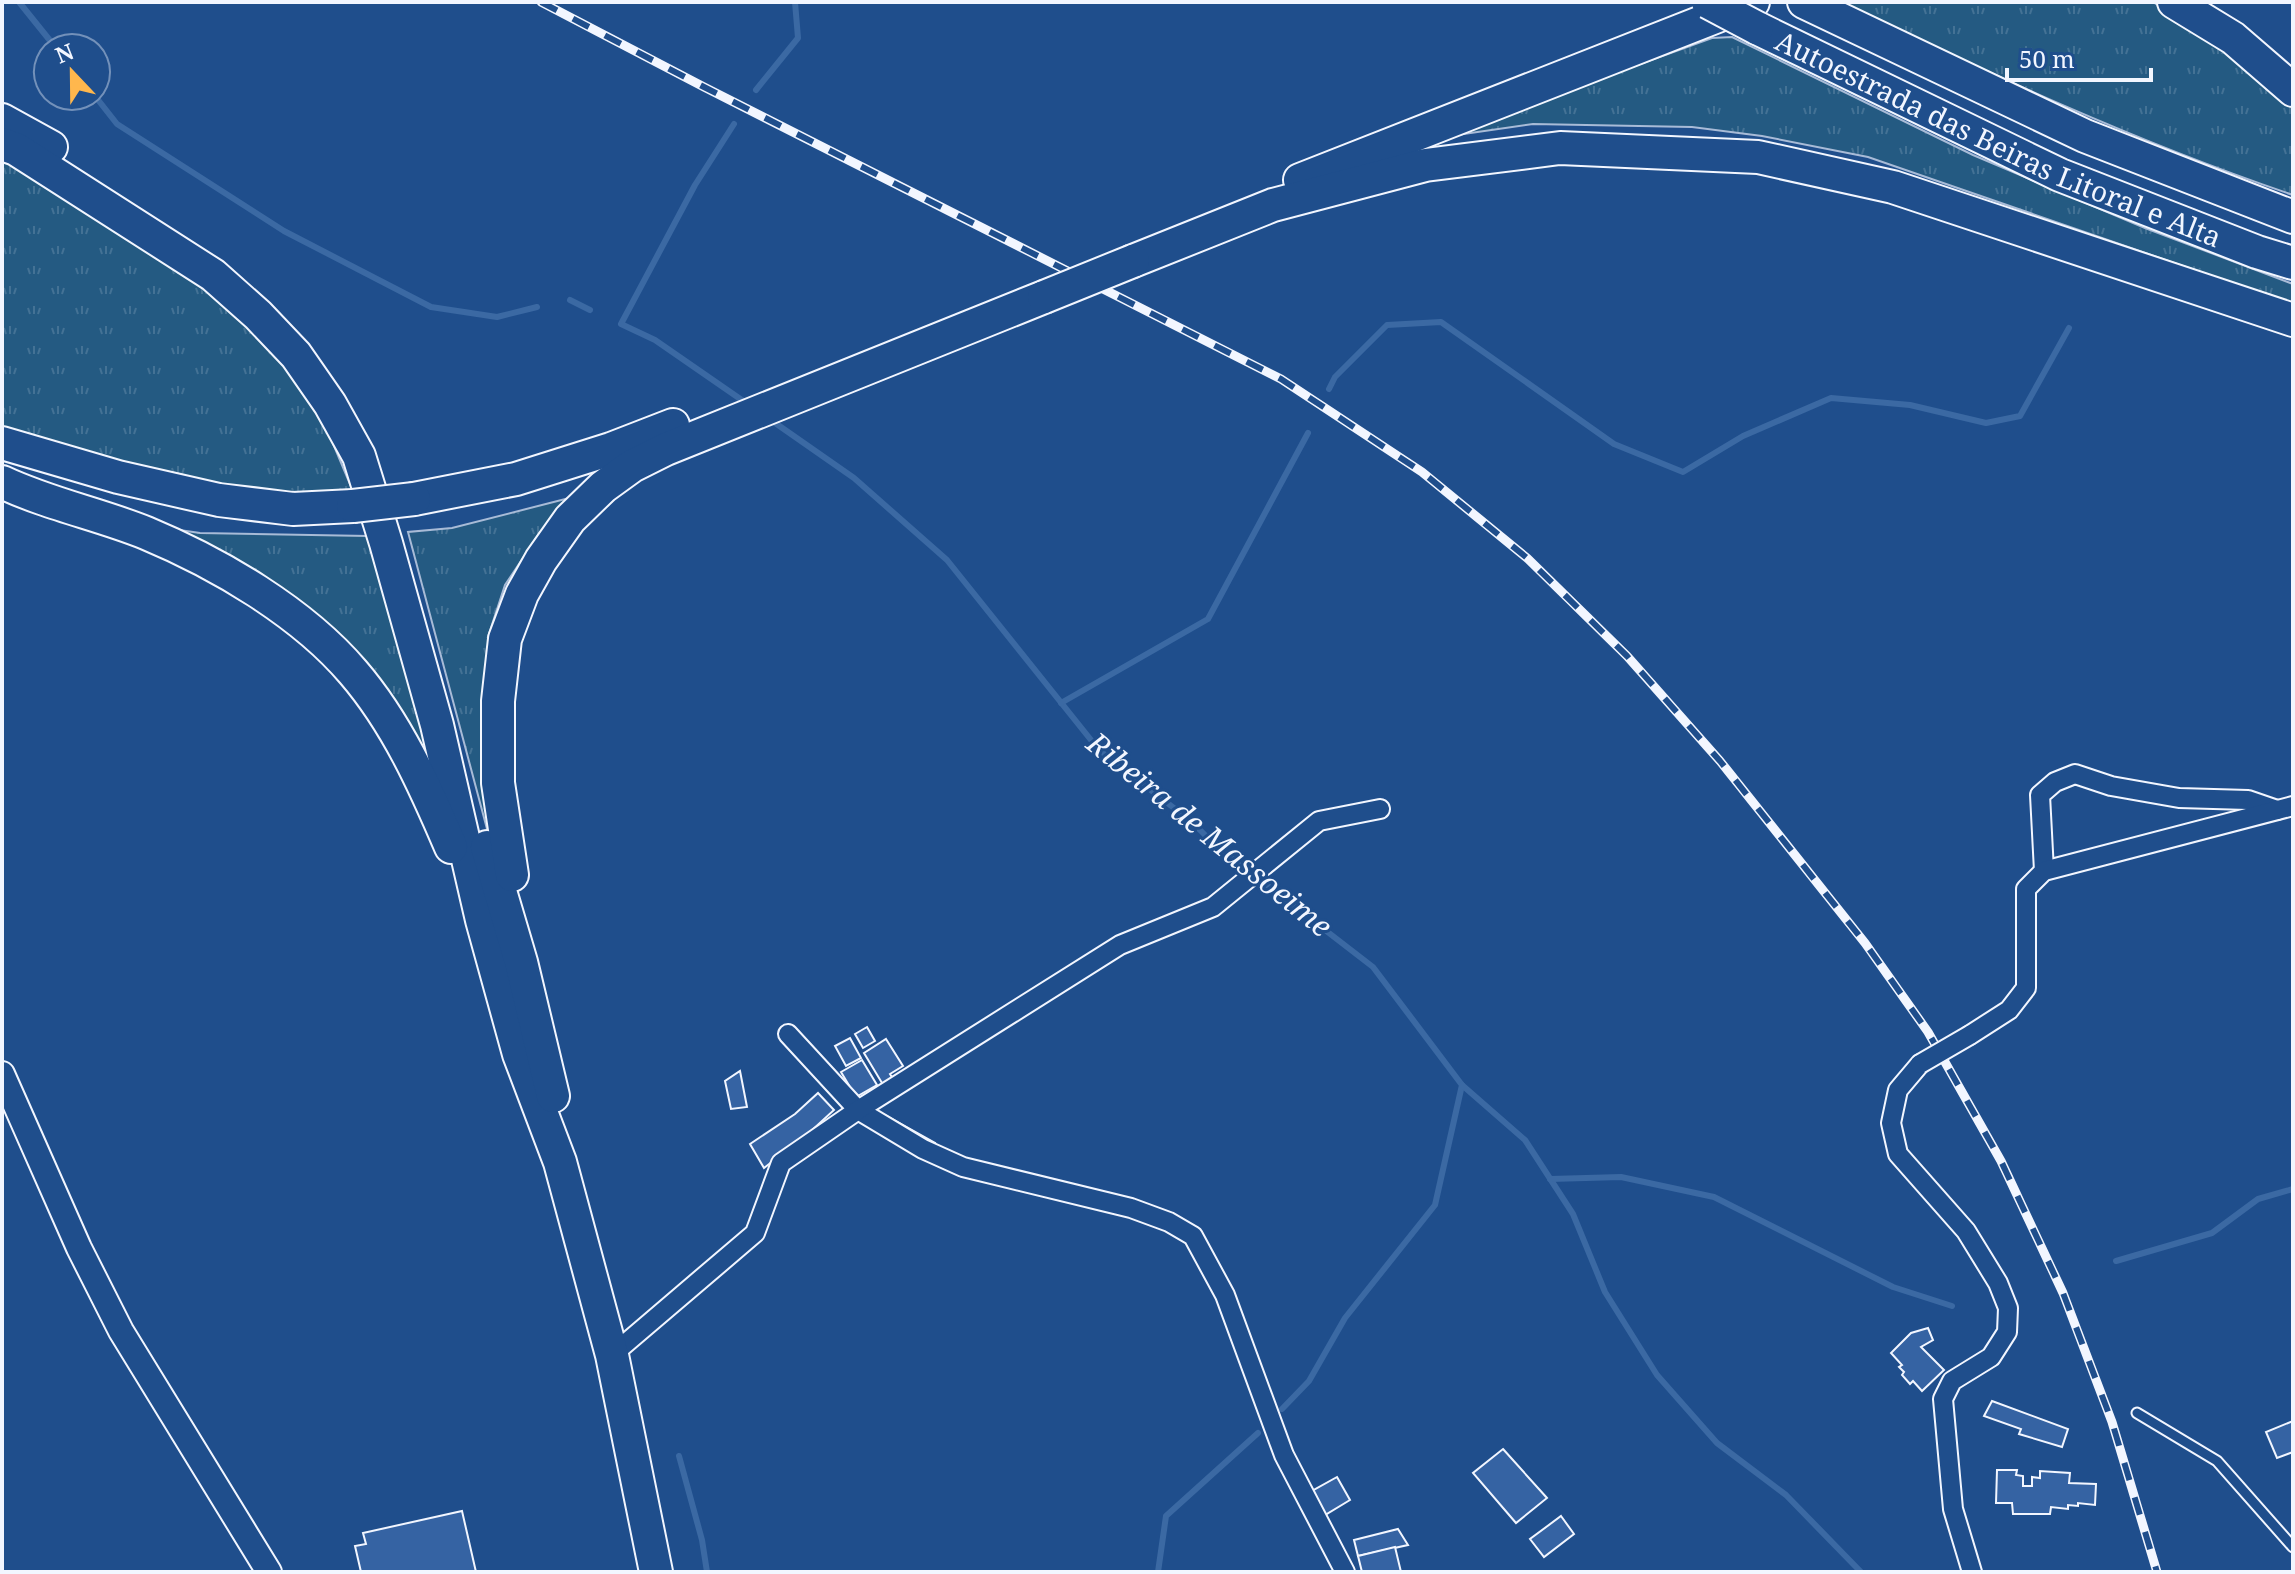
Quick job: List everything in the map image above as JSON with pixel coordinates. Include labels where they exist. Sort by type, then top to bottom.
[{"type":"highway","name":"Autoestrada das Beiras Litoral e Alta","points":[[1708,2],[1755,15],[2060,175],[2257,252],[2293,263]]},
{"type":"highway","points":[[2174,2],[2233,38],[2293,90]]},
{"type":"highway","name":"Autoestrada das Beiras Litoral e Alta","points":[[1807,4],[2085,136],[2293,217]]},
{"type":"highway","points":[[521,962],[514,883],[498,783],[498,701],[505,639],[522,594],[541,560],[570,519],[603,487],[632,466],[666,449],[1125,255],[1443,125],[1755,15]]},
{"type":"highway","points":[[2,120],[60,153],[226,267],[294,325],[347,397],[382,471],[404,539],[521,962],[554,1101],[560,1162]]},
{"type":"highway","points":[[2,144],[16,149],[213,275],[258,315],[296,355],[330,404],[359,456],[452,782],[482,920],[519,1054],[560,1162],[612,1355],[656,1572]]},
{"type":"highway","points":[[2,443],[118,477],[219,500],[293,509],[414,499],[516,479],[611,449],[1125,255],[1273,205],[1425,165],[1560,148],[1758,157],[1893,187],[2293,320]]},
{"type":"highway","points":[[2,482],[30,495],[145,533],[220,569],[291,614],[352,671],[390,722],[430,797],[482,920]]},
{"type":"main road","points":[[2,1074],[79,1248],[121,1331],[269,1572]]},
{"type":"street","points":[[2044,871],[2040,795],[2055,782],[2075,774],[2111,786],[2179,798],[2248,800],[2285,808]]},
{"type":"street","points":[[1972,1572],[1953,1509],[1943,1399],[1952,1381],[1991,1357],[2007,1332],[2008,1308],[1998,1283],[1966,1231],[1898,1154],[1891,1123],[1898,1090],[1920,1064],[2009,1010],[2026,988],[2026,889],[2044,871],[2285,808]]},
{"type":"street","points":[[612,1355],[755,1233],[781,1163],[858,1110],[1120,945],[1213,907],[1319,821],[1380,809]]},
{"type":"street","points":[[788,1034],[858,1110],[923,1149],[963,1167],[1131,1208],[1169,1222],[1193,1236],[1225,1295],[1284,1455],[1345,1572]]},
{"type":"lane","points":[[2137,1413],[2217,1461],[2293,1547]]},
{"type":"green space","points":[[1841,2],[2153,2],[2212,41],[2293,107],[2293,195],[2177,153],[2064,106]]},
{"type":"green space","points":[[1732,37],[1973,155],[2145,228],[2293,284],[2293,304],[1868,157],[1762,136],[1692,127],[1533,124],[1436,138],[1712,38]]},
{"type":"green space","points":[[2,158],[218,296],[281,357],[324,422],[355,496],[288,498],[140,473],[2,435]]},
{"type":"green space","points":[[581,495],[541,531],[505,585],[488,637],[494,638],[491,844],[408,532],[452,528]]},
{"type":"green space","points":[[152,526],[200,533],[368,536],[443,807],[371,684]]},
{"type":"building","points":[[867,1027],[875,1041],[863,1048],[855,1034]]},
{"type":"building","points":[[850,1038],[861,1058],[846,1066],[835,1046]]},
{"type":"building","points":[[886,1039],[903,1066],[890,1074],[895,1082],[885,1088],[864,1053]]},
{"type":"building","points":[[862,1060],[877,1085],[856,1097],[841,1072]]},
{"type":"building","points":[[740,1071],[747,1107],[731,1109],[725,1081]]},
{"type":"building","points":[[818,1093],[834,1110],[764,1168],[750,1144],[795,1114]]},
{"type":"building","points":[[887,1116],[935,1143],[931,1151],[884,1124]]},
{"type":"building","points":[[1928,1328],[1933,1340],[1921,1347],[1944,1370],[1922,1391],[1902,1375],[1904,1372],[1899,1367],[1902,1365],[1891,1353],[1911,1333]]},
{"type":"building","points":[[1992,1401],[2068,1429],[2062,1447],[2019,1434],[2021,1429],[1984,1416]]},
{"type":"building","points":[[2293,1421],[2293,1452],[2277,1458],[2266,1432]]},
{"type":"building","points":[[1503,1449],[1547,1498],[1516,1523],[1473,1473]]},
{"type":"building","points":[[1997,1470],[2017,1470],[2016,1475],[2023,1476],[2023,1486],[2032,1486],[2032,1477],[2040,1478],[2040,1471],[2070,1473],[2069,1483],[2096,1484],[2095,1505],[2078,1503],[2078,1506],[2068,1505],[2068,1509],[2051,1507],[2050,1514],[2013,1514],[2012,1503],[1996,1503]]},
{"type":"building","points":[[1337,1477],[1350,1500],[1325,1515],[1312,1491]]},
{"type":"building","points":[[462,1511],[476,1572],[361,1572],[355,1546],[366,1544],[363,1533]]},
{"type":"building","points":[[1561,1516],[1574,1534],[1544,1557],[1530,1539]]},
{"type":"building","points":[[1398,1529],[1408,1545],[1358,1556],[1354,1540]]},
{"type":"building","points":[[1395,1547],[1401,1572],[1362,1572],[1358,1556]]},
{"type":"waterway","name":"Ribeira de Massoeime","points":[[19,2],[43,32]]},
{"type":"waterway","points":[[756,90],[798,38],[795,2]]},
{"type":"waterway","name":"Ribeira de Massoeime","points":[[108,112],[117,124],[284,231],[431,307],[497,317],[537,307]]},
{"type":"waterway","points":[[734,124],[695,185],[621,324],[655,340],[749,405]]},
{"type":"waterway","name":"Ribeira de Massoeime","points":[[570,300],[590,310]]},
{"type":"waterway","points":[[1329,389],[1335,377],[1387,325],[1441,322],[1614,444],[1683,472],[1743,436],[1831,398],[1910,405],[1986,423],[2020,416],[2069,328]]},
{"type":"waterway","name":"Ribeira de Massoeime","points":[[768,418],[854,478],[947,560],[1099,750],[1192,822],[1215,845],[1373,967],[1462,1085],[1435,1205],[1345,1318],[1309,1381],[1282,1409]]},
{"type":"waterway","points":[[1061,703],[1208,619],[1308,433]]},
{"type":"waterway","points":[[1462,1085],[1525,1140],[1573,1214],[1605,1292],[1657,1375],[1717,1443],[1786,1495],[1861,1572]]},
{"type":"waterway","points":[[1550,1179],[1621,1177],[1714,1197],[1893,1287],[1952,1306]]},
{"type":"waterway","points":[[2116,1261],[2212,1233],[2258,1199],[2293,1189]]},
{"type":"waterway","name":"Ribeira de Massoeime","points":[[1158,1572],[1166,1516],[1258,1433]]},
{"type":"waterway","points":[[679,1456],[702,1540],[707,1572]]},
{"type":"railway","points":[[541,2],[1281,379],[1422,472],[1527,558],[1627,656],[1720,761],[1865,943],[1928,1032],[2001,1161],[2063,1293],[2112,1422],[2157,1572]]}]
